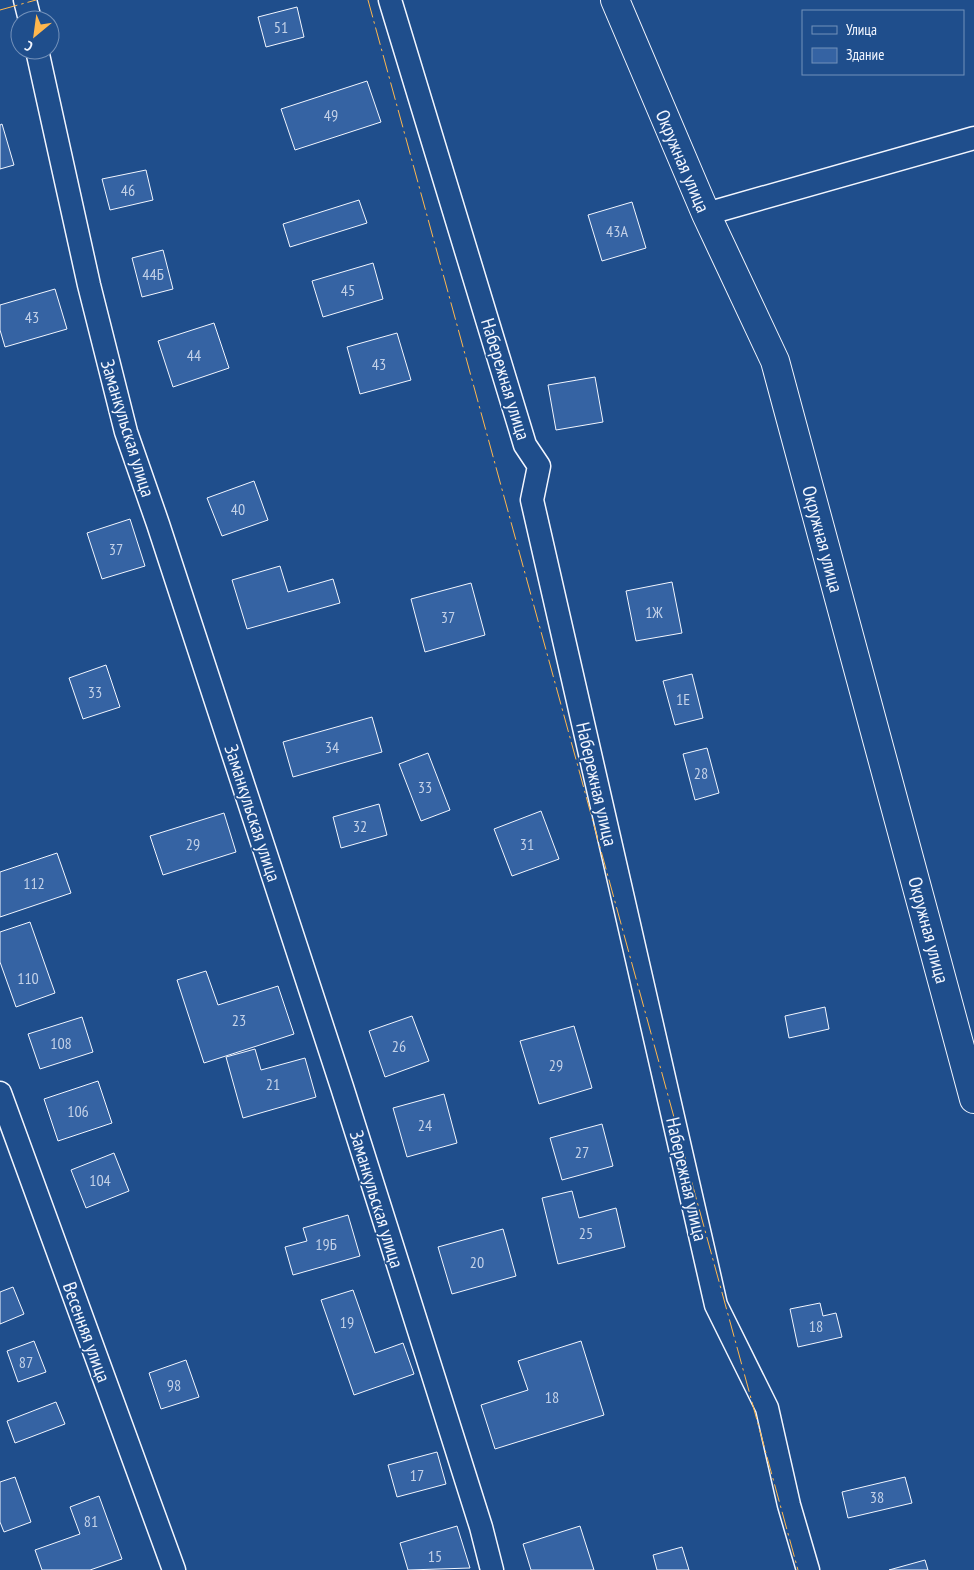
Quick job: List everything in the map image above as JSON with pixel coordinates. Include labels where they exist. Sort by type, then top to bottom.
[{"type":"street","name":"Набережная улица","points":[[390,0],[525,445],[539,466],[532,500],[716,1305],[768,1408],[789,1505],[808,1570]]},
{"type":"street","name":"Окружная улица","points":[[615,0],[706,214],[775,361],[974,1099]]},
{"type":"street","name":"Заманкульская улица","points":[[38,60],[88,285],[126,432],[158,524],[339,1078],[481,1527],[492,1570]]},
{"type":"street","points":[[706,214],[974,138]]},
{"type":"street","name":"Весенняя улица","points":[[0,1093],[174,1570]]},
{"type":"building","points":[[297,7],[304,37],[266,47],[258,17]]},
{"type":"building","points":[[367,81],[381,122],[295,150],[281,109]]},
{"type":"building","points":[[2,124],[14,165],[0,169],[0,125]]},
{"type":"building","points":[[146,170],[153,200],[110,210],[102,179]]},
{"type":"building","points":[[359,200],[367,223],[290,247],[283,224]]},
{"type":"building","points":[[632,202],[646,248],[602,261],[588,215]]},
{"type":"building","points":[[163,250],[173,289],[142,297],[132,258]]},
{"type":"building","points":[[373,263],[383,299],[323,317],[312,281]]},
{"type":"building","points":[[55,289],[67,329],[5,347],[0,330],[0,305]]},
{"type":"building","points":[[214,323],[229,368],[173,387],[158,341]]},
{"type":"building","points":[[397,333],[411,380],[360,394],[347,347]]},
{"type":"building","points":[[595,377],[603,422],[556,430],[548,385]]},
{"type":"building","points":[[254,481],[268,520],[222,536],[207,498]]},
{"type":"building","points":[[130,519],[145,566],[102,579],[87,533]]},
{"type":"building","points":[[280,566],[288,592],[333,579],[340,603],[247,629],[232,580]]},
{"type":"building","points":[[672,582],[682,633],[636,641],[626,591]]},
{"type":"building","points":[[471,583],[485,635],[425,652],[411,599]]},
{"type":"building","points":[[106,665],[120,707],[83,719],[69,678]]},
{"type":"building","points":[[692,674],[703,718],[675,725],[663,681]]},
{"type":"building","points":[[372,717],[382,752],[293,777],[283,742]]},
{"type":"building","points":[[707,748],[719,793],[695,800],[683,754]]},
{"type":"building","points":[[428,753],[450,810],[421,821],[399,764]]},
{"type":"building","points":[[379,804],[387,835],[341,848],[333,817]]},
{"type":"building","points":[[541,811],[559,859],[512,876],[494,829]]},
{"type":"building","points":[[224,813],[236,852],[163,875],[150,836]]},
{"type":"building","points":[[57,853],[71,893],[0,917],[0,872]]},
{"type":"building","points":[[30,922],[55,993],[16,1007],[0,962],[0,932]]},
{"type":"building","points":[[206,971],[218,1005],[278,986],[294,1034],[204,1063],[177,980]]},
{"type":"building","points":[[825,1007],[829,1029],[789,1038],[785,1016]]},
{"type":"building","points":[[412,1016],[429,1061],[385,1077],[369,1031]]},
{"type":"building","points":[[82,1017],[93,1052],[40,1069],[28,1034]]},
{"type":"building","points":[[574,1026],[592,1088],[539,1104],[520,1041]]},
{"type":"building","points":[[255,1049],[261,1070],[305,1058],[316,1097],[243,1118],[226,1057]]},
{"type":"building","points":[[98,1081],[112,1123],[58,1141],[44,1099]]},
{"type":"building","points":[[444,1094],[457,1143],[407,1157],[393,1108]]},
{"type":"building","points":[[602,1124],[613,1166],[562,1180],[550,1138]]},
{"type":"building","points":[[114,1153],[129,1191],[86,1208],[71,1170]]},
{"type":"building","points":[[572,1191],[579,1218],[616,1208],[625,1247],[558,1264],[542,1198]]},
{"type":"building","points":[[348,1215],[360,1256],[293,1275],[285,1247],[307,1241],[303,1228]]},
{"type":"building","points":[[503,1229],[516,1276],[452,1294],[438,1247]]},
{"type":"building","points":[[13,1287],[24,1314],[0,1324],[0,1292]]},
{"type":"building","points":[[353,1290],[375,1353],[403,1343],[414,1374],[354,1395],[321,1300]]},
{"type":"building","points":[[820,1303],[823,1316],[836,1313],[842,1337],[798,1347],[790,1309]]},
{"type":"building","points":[[34,1341],[46,1372],[18,1382],[7,1351]]},
{"type":"building","points":[[581,1341],[604,1415],[495,1449],[481,1405],[528,1390],[518,1361]]},
{"type":"building","points":[[186,1360],[199,1397],[161,1409],[149,1373]]},
{"type":"building","points":[[56,1402],[65,1424],[15,1443],[7,1421]]},
{"type":"building","points":[[437,1452],[446,1484],[397,1497],[388,1465]]},
{"type":"building","points":[[15,1477],[31,1522],[4,1532],[0,1522],[0,1482]]},
{"type":"building","points":[[905,1477],[912,1503],[848,1518],[842,1492]]},
{"type":"building","points":[[99,1496],[122,1559],[90,1570],[42,1570],[35,1550],[80,1534],[70,1507]]},
{"type":"building","points":[[457,1526],[470,1568],[408,1570],[400,1543]]},
{"type":"building","points":[[580,1526],[594,1570],[531,1570],[523,1544]]},
{"type":"building","points":[[682,1547],[689,1570],[657,1570],[653,1555]]},
{"type":"building","points":[[925,1560],[928,1570],[889,1570]]},
{"type":"power","points":[[0,10],[36,0]]},
{"type":"power","points":[[368,0],[798,1570]]}]
